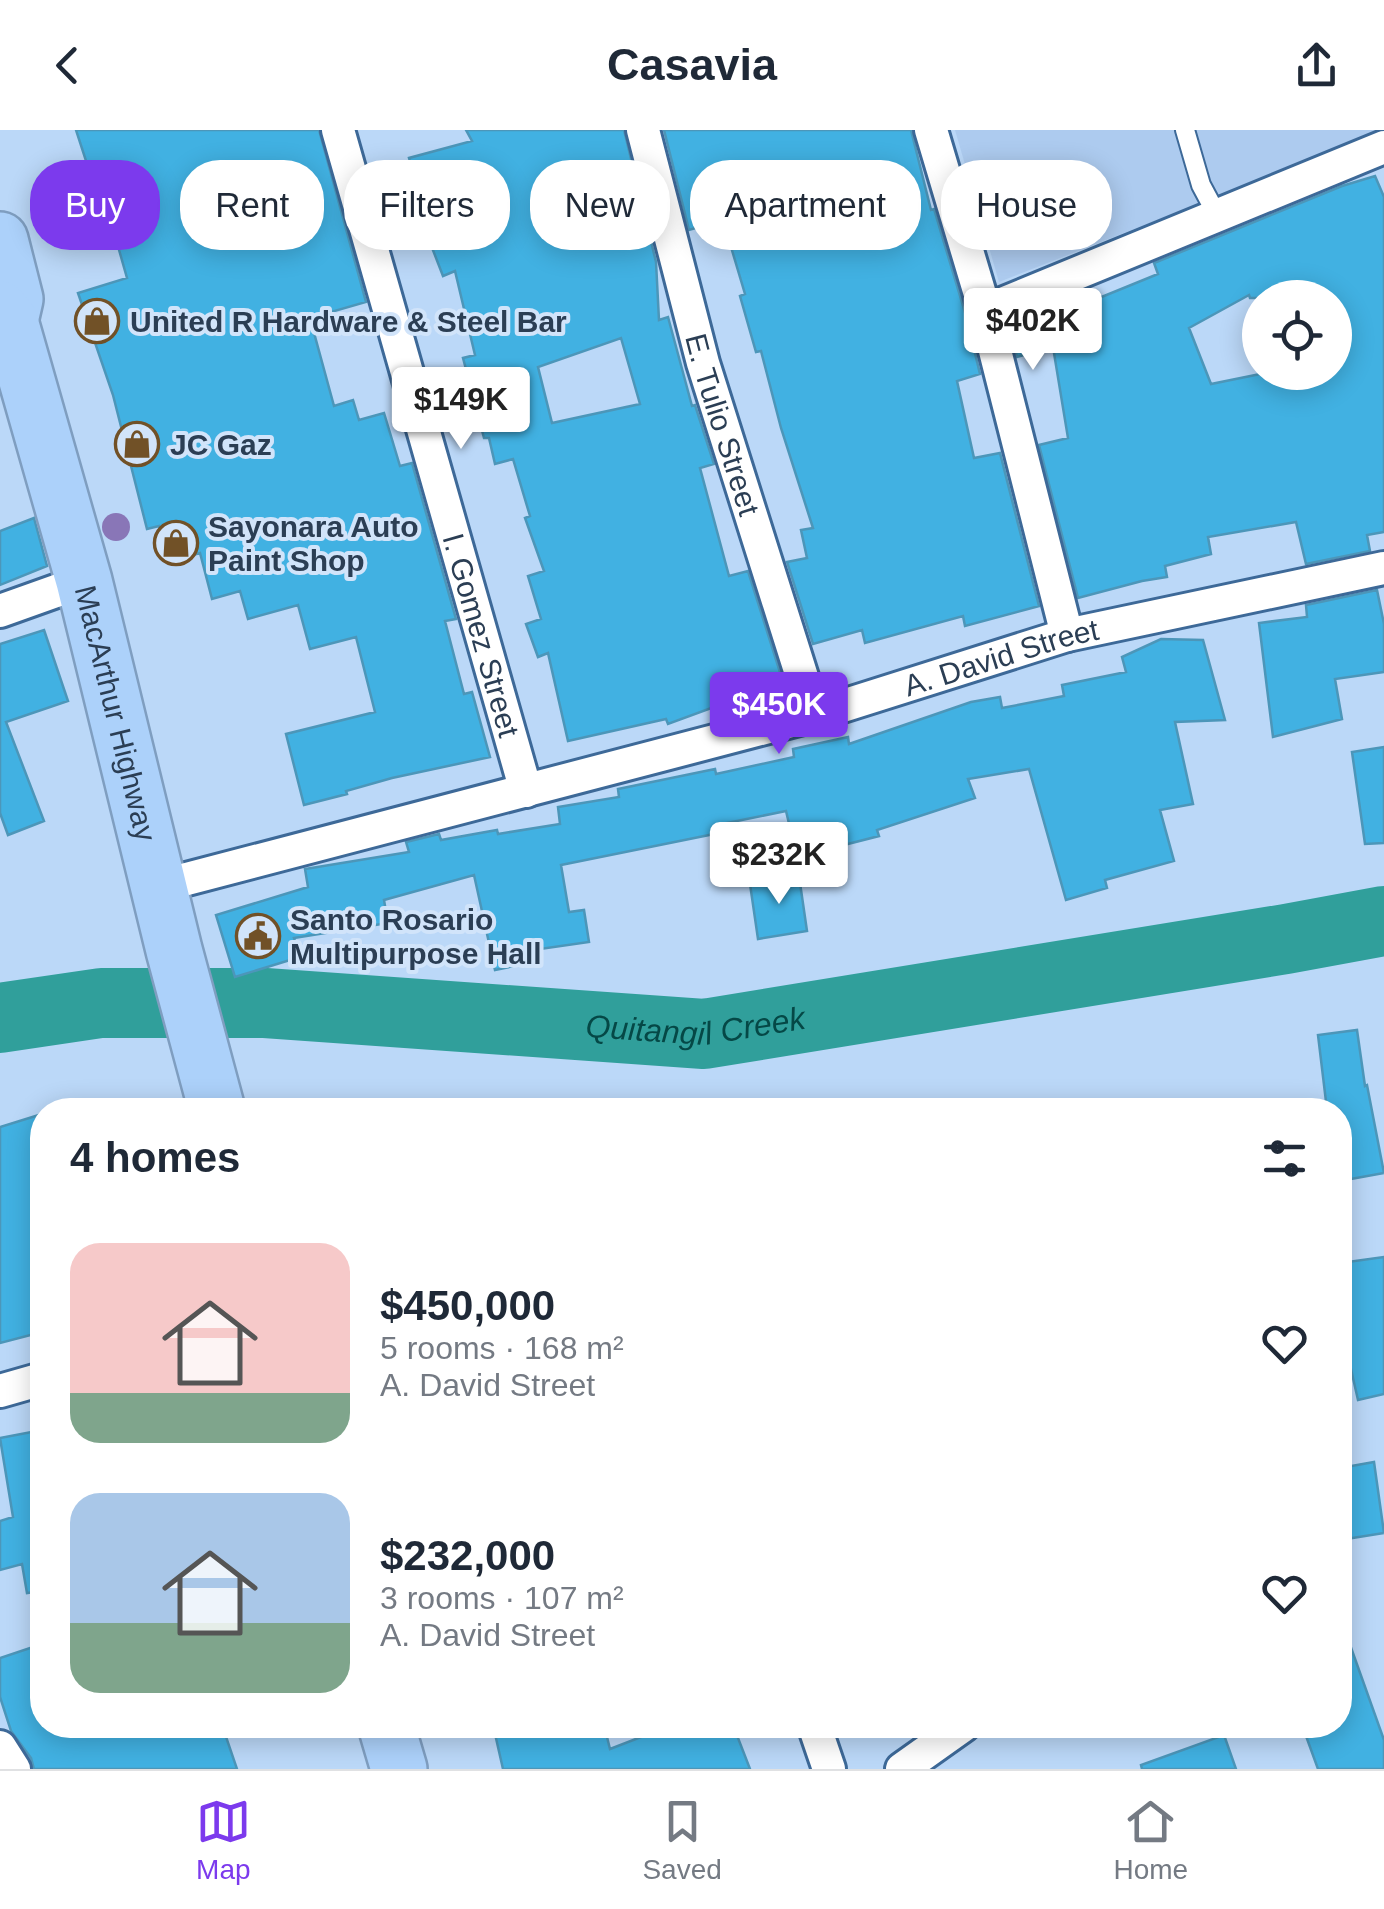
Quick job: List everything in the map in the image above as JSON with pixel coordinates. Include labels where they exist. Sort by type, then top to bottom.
[{"type":"highway","name":"MacArthur Highway","points":[[0,240],[15,300],[5,315],[84,581],[214,1098]]},
{"type":"highway","points":[[390,1738],[399,1769]]},
{"type":"street","name":"I. Gomez Street","points":[[338,130],[526,791]]},
{"type":"street","name":"E. Tulio Street","points":[[643,130],[703,363],[814,715]]},
{"type":"street","points":[[931,130],[985,312],[1067,634]]},
{"type":"street","points":[[985,312],[1384,147]]},
{"type":"street","name":"A. David Street","points":[[160,886],[814,715],[1067,634],[1384,568]]},
{"type":"street","points":[[0,611],[84,581]]},
{"type":"street","points":[[0,1391],[30,1382]]},
{"type":"street","points":[[818,1738],[829,1769]]},
{"type":"street","points":[[902,1769],[946,1738]]},
{"type":"street","points":[[0,1747],[14,1769]]},
{"type":"lane","points":[[1184,130],[1201,184],[1217,215]]},
{"type":"shaded area","points":[[955,130],[1384,130],[1112,238],[1112,160],[964,160]]},
{"type":"shaded area","points":[[990,250],[1081,250],[999,282]]},
{"type":"building","points":[[76,130],[319,130],[344,221],[344,250],[352,250],[366,302],[310,318],[334,406],[353,400],[359,420],[384,413],[400,466],[412,463],[456,619],[445,621],[464,694],[472,692],[490,757],[392,778],[304,805],[286,734],[375,712],[356,637],[310,649],[298,605],[248,619],[240,591],[212,599],[200,553],[168,562],[159,526],[147,529],[113,395],[78,293],[127,278],[119,250],[160,250],[160,160],[86,160]]},
{"type":"building","points":[[466,130],[624,130],[631,160],[530,160],[530,250],[653,250],[659,320],[668,317],[692,406],[695,405],[714,464],[700,468],[729,576],[748,571],[785,688],[733,700],[668,724],[666,719],[568,741],[548,653],[538,657],[526,624],[541,619],[528,576],[544,571],[525,518],[530,516],[513,459],[495,464],[489,438],[484,438],[463,358],[475,355],[455,271],[443,276],[433,250],[510,250],[510,160],[409,158],[472,141]],"holes":[[[621,338],[640,404],[552,423],[538,367]]]},
{"type":"building","points":[[664,130],[911,130],[918,160],[690,160],[689,230]]},
{"type":"building","points":[[921,170],[941,232],[941,250],[946,250],[980,374],[957,381],[974,458],[1000,453],[1039,606],[965,626],[963,616],[865,643],[862,630],[813,644],[787,562],[807,558],[801,530],[813,528],[761,351],[756,352],[740,296],[745,294],[732,250],[921,250]]},
{"type":"building","points":[[1375,176],[1384,197],[1384,532],[1367,535],[1370,551],[1306,564],[1296,522],[1208,537],[1211,554],[1165,566],[1167,577],[1078,598],[1039,445],[1068,438],[1053,347],[1017,357],[1009,323],[1012,321],[1013,327],[1055,316],[1158,274],[1154,263]]},
{"type":"building","points":[[34,518],[47,566],[0,585],[0,531]]},
{"type":"building","points":[[1377,590],[1384,624],[1384,672],[1335,679],[1342,719],[1273,737],[1259,623],[1307,617],[1306,605]]},
{"type":"building","points":[[44,630],[68,701],[6,722],[44,821],[8,835],[0,813],[0,644]]},
{"type":"building","points":[[1161,639],[1203,640],[1225,720],[1175,722],[1193,804],[1160,810],[1174,861],[1105,880],[1107,888],[1066,900],[1029,769],[968,779],[975,798],[877,830],[879,836],[797,857],[786,811],[727,823],[729,831],[561,865],[569,912],[584,910],[589,942],[526,951],[529,963],[495,970],[474,875],[384,900],[388,923],[294,938],[300,957],[235,977],[216,915],[308,887],[305,869],[409,852],[406,842],[439,834],[441,840],[560,824],[558,807],[619,797],[618,789],[794,757],[793,749],[848,737],[849,744],[971,702],[1000,697],[1002,708],[1064,696],[1062,685],[1126,672],[1122,657]]},
{"type":"building","points":[[1384,747],[1384,843],[1365,844],[1352,752]]},
{"type":"building","points":[[799,876],[807,931],[758,939],[750,884]]},
{"type":"building","points":[[1357,1030],[1384,1173],[1352,1179],[1352,1098],[1326,1098],[1318,1035]]},
{"type":"building","points":[[30,1118],[30,1335],[0,1343],[0,1127]]},
{"type":"building","points":[[1384,1257],[1384,1394],[1358,1400],[1352,1374],[1352,1261]]},
{"type":"building","points":[[30,1432],[30,1593],[22,1564],[0,1570],[0,1521],[13,1517],[0,1438]]},
{"type":"building","points":[[1374,1462],[1384,1533],[1352,1538],[1352,1466]]},
{"type":"building","points":[[30,1648],[30,1738],[226,1738],[237,1769],[34,1769],[31,1758],[11,1731],[0,1697],[0,1658]]},
{"type":"building","points":[[1352,1650],[1384,1740],[1384,1769],[1318,1769],[1307,1738],[1352,1738]]},
{"type":"building","points":[[496,1738],[607,1738],[610,1749],[638,1738],[738,1738],[750,1769],[503,1769]]},
{"type":"building","points":[[1225,1738],[1236,1769],[1142,1769],[1141,1765]]},
{"type":"waterway","name":"Quitangil Creek","points":[[0,1018],[101,1003],[265,1003],[704,1034],[1384,921]]},
{"type":"place","name":"United R Hardware & Steel Bar","points":[[97,321]]},
{"type":"place","name":"JC Gaz","points":[[137,444]]},
{"type":"place","name":"Sayonara Auto Paint Shop","points":[[176,543]]},
{"type":"place","name":"Santo Rosario Multipurpose Hall","points":[[258,936]]}]
